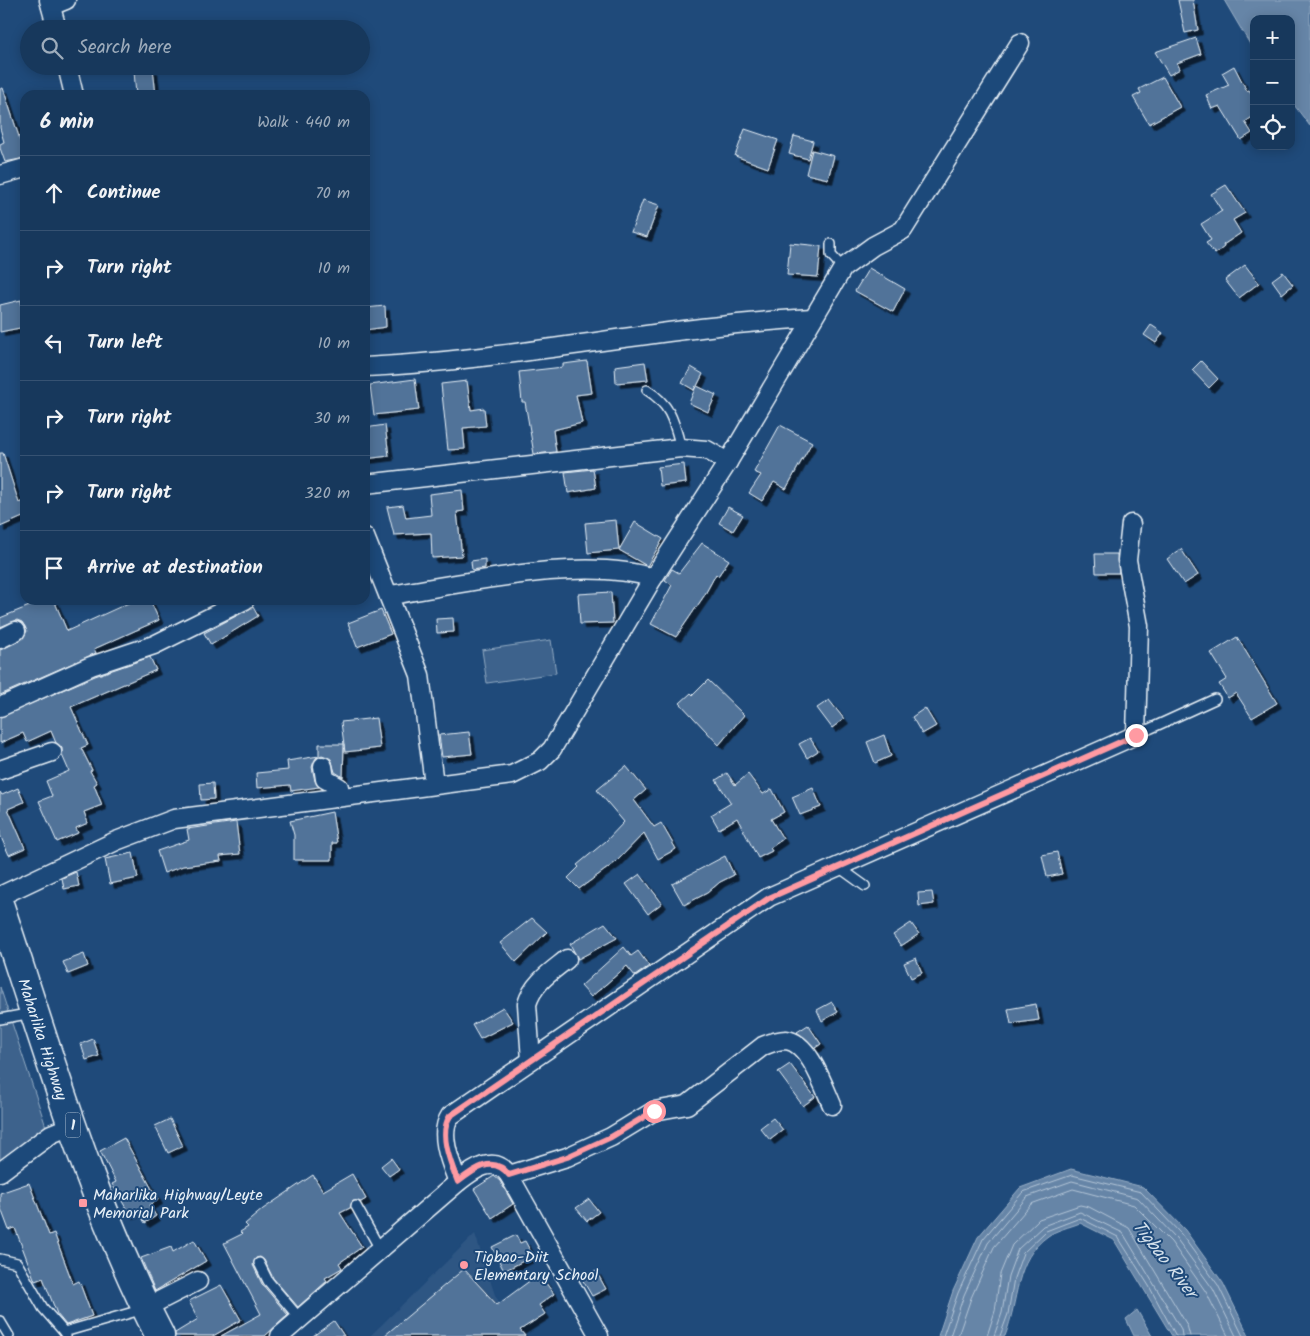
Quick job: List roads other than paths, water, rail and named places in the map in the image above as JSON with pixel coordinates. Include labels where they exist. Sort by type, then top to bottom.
[{"type":"highway","name":"Maharlika Highway","points":[[0,907],[73,1125],[124,1262],[160,1336]]},
{"type":"street","points":[[55,2],[56,20]]},
{"type":"street","points":[[0,896],[116,841],[174,819],[512,775],[540,761],[552,749],[653,578],[728,462],[843,268],[873,246],[904,230],[1020,43]]},
{"type":"street","points":[[68,75],[73,90]]},
{"type":"street","points":[[0,176],[20,170]]},
{"type":"street","points":[[370,367],[531,352],[694,330],[813,318]]},
{"type":"street","points":[[370,483],[680,448],[707,450],[728,462]]},
{"type":"street","points":[[458,1182],[448,1154],[446,1139],[447,1120],[531,1060],[769,898],[1136,735],[1139,626],[1128,560],[1131,524]]},
{"type":"street","points":[[370,549],[390,595],[420,675],[434,784]]},
{"type":"street","points":[[390,595],[510,576],[588,568],[642,574],[653,578]]},
{"type":"street","points":[[0,707],[91,666],[154,645],[235,605]]},
{"type":"street","points":[[0,639],[16,631]]},
{"type":"street","points":[[0,770],[52,752]]},
{"type":"street","points":[[323,766],[325,779],[338,786],[340,796]]},
{"type":"street","points":[[531,1060],[527,1004],[530,996],[542,979],[567,959]]},
{"type":"street","points":[[509,1175],[567,1157],[611,1137],[654,1111],[687,1105],[764,1046],[776,1042],[792,1042],[804,1050],[818,1073],[832,1105]]},
{"type":"street","points":[[0,1172],[51,1134],[73,1125]]},
{"type":"street","points":[[280,1336],[472,1170],[484,1164],[495,1165],[505,1169],[599,1336]]},
{"type":"street","points":[[145,1308],[198,1281]]},
{"type":"lane","points":[[831,244],[831,255],[843,268]]},
{"type":"lane","points":[[647,390],[661,399],[674,422],[680,448]]},
{"type":"lane","points":[[1136,735],[1215,699]]},
{"type":"lane","points":[[840,868],[865,886]]},
{"type":"lane","points":[[0,1019],[35,1012]]},
{"type":"lane","points":[[356,1206],[380,1249]]},
{"type":"lane","points":[[0,1259],[17,1262],[43,1308],[65,1334],[145,1308]]},
{"type":"lane","points":[[259,1263],[268,1281],[300,1318]]},
{"type":"lane","points":[[0,1321],[9,1336]]},
{"type":"water","points":[[1224,0],[1310,0],[1310,126],[1295,106],[1295,15],[1250,15],[1250,44]]},
{"type":"water","name":"Tigbao River","points":[[1071,1169],[1143,1187],[1185,1230],[1223,1283],[1249,1336],[1172,1336],[1114,1240],[1080,1223],[1048,1236],[1029,1257],[1019,1282],[1005,1336],[938,1336],[953,1291],[978,1237],[1020,1188]]},
{"type":"water","points":[[1137,1310],[1152,1336],[1134,1336],[1126,1319]]},
{"type":"place","name":"Maharlika Highway/Leyte Memorial Park","points":[[83,1203]]},
{"type":"place","name":"Tigbao-Diit Elementary School","points":[[464,1265]]}]
